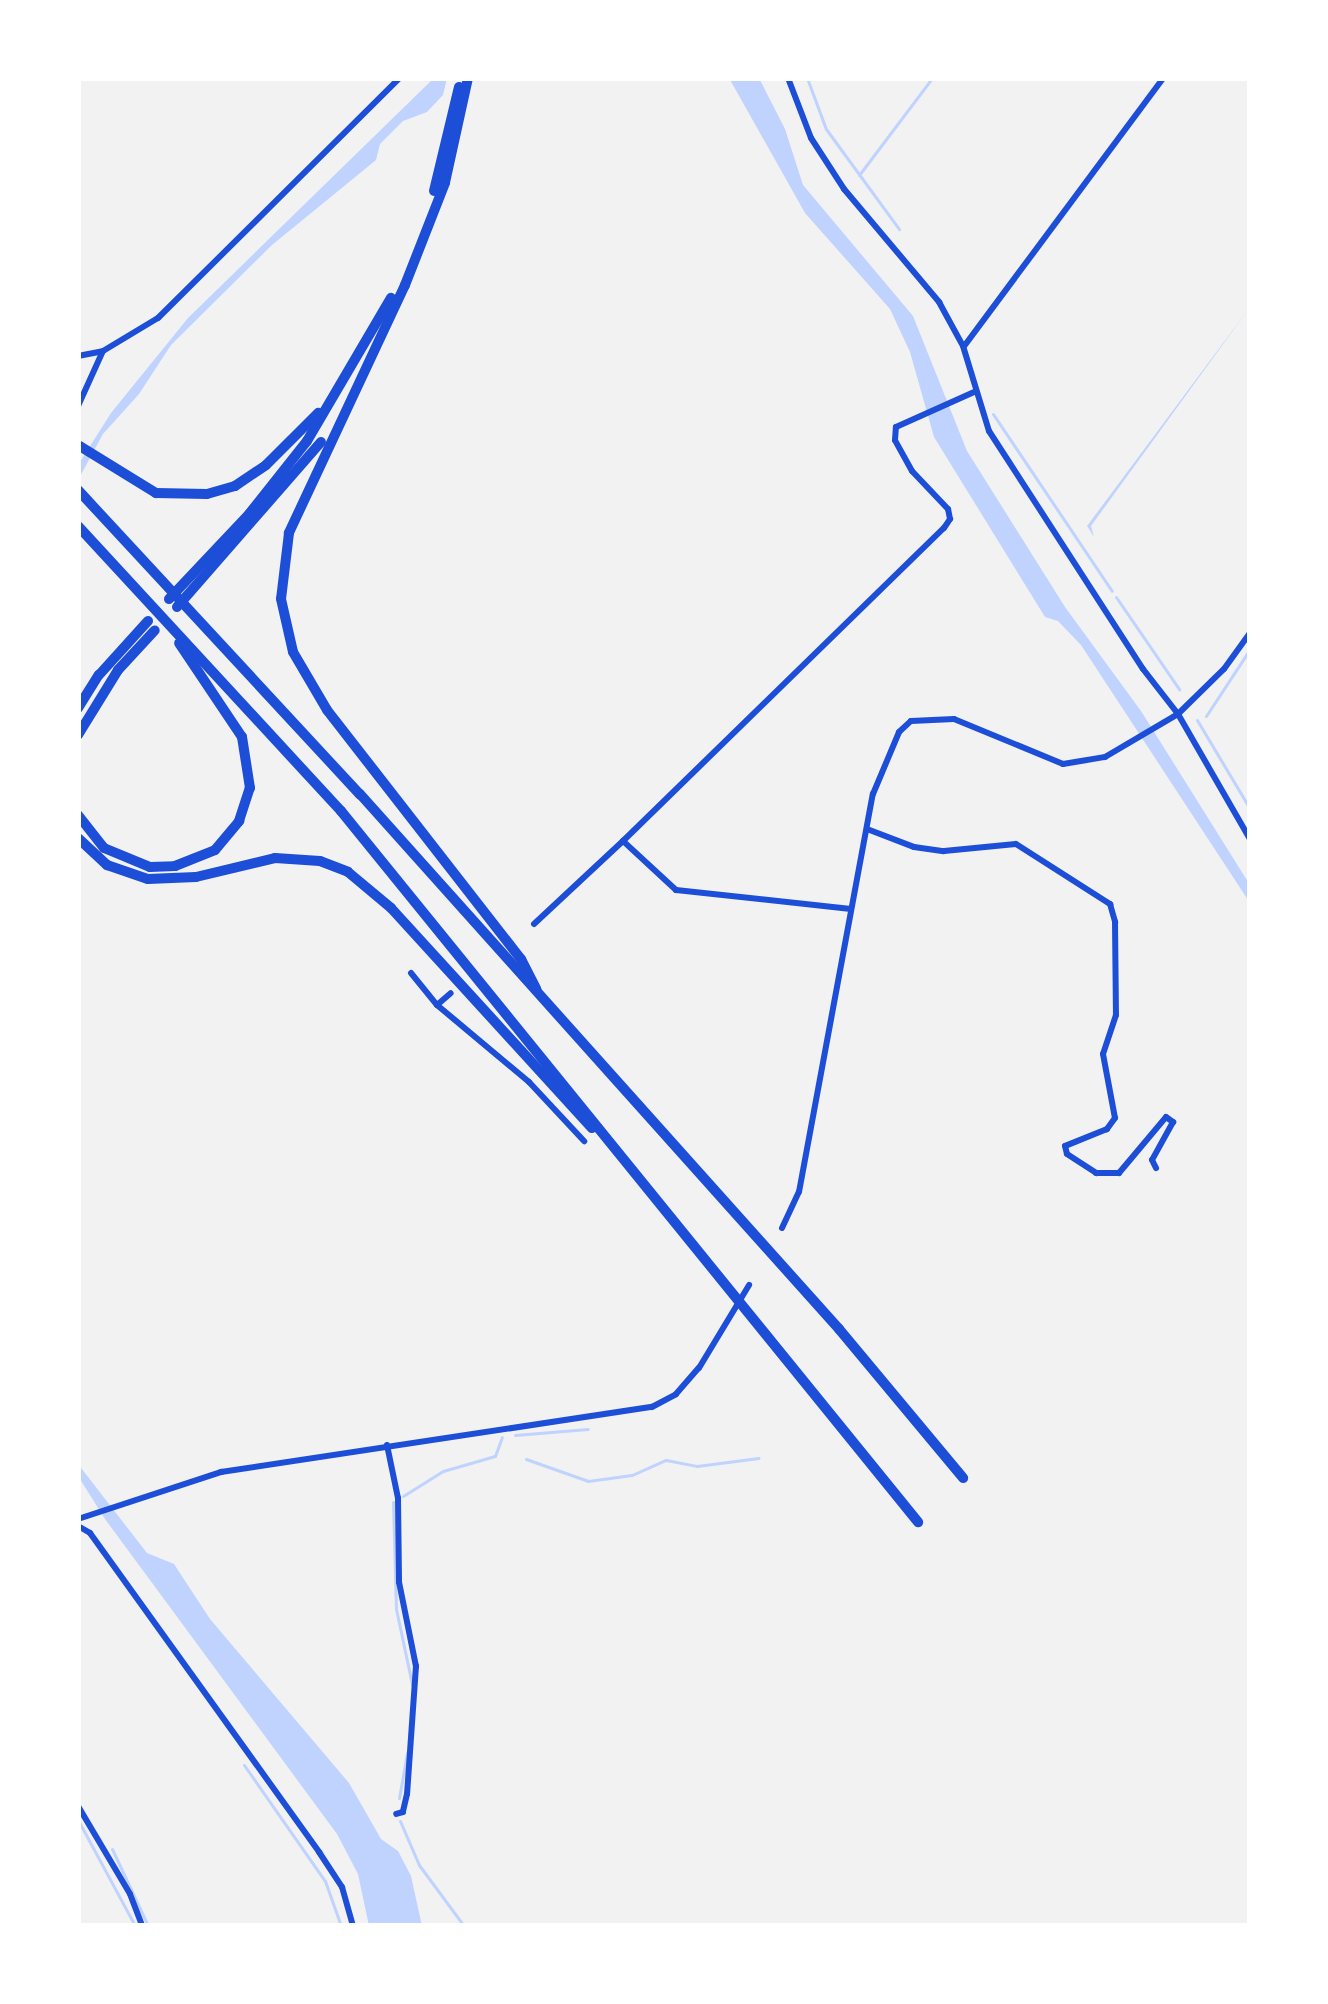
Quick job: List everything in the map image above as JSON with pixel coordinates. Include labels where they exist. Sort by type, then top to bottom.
[{"type":"highway","points":[[465,78],[441,183],[405,285],[334,426],[289,533],[281,599],[293,652],[327,710],[402,812],[521,958],[542,1001]]},
{"type":"highway","points":[[334,426],[173,603],[278,477],[357,363],[398,284],[441,183]]},
{"type":"highway","points":[[78,445],[155,494],[182,497],[235,486],[293,442],[357,363]]},
{"type":"highway","points":[[78,490],[194,611],[839,1329],[963,1478]]},
{"type":"highway","points":[[81,529],[341,811],[918,1522]]},
{"type":"highway","points":[[78,815],[104,848],[127,861],[175,866],[215,850],[248,799],[248,761],[234,722],[134,586]]},
{"type":"highway","points":[[78,707],[99,674],[151,626],[78,735]]},
{"type":"highway","points":[[78,838],[106,865],[148,879],[196,877],[275,858],[320,860],[348,872],[404,922],[648,1187]]},
{"type":"street","points":[[78,356],[103,350],[158,318],[400,78]]},
{"type":"street","points":[[788,78],[822,155],[880,233],[930,288],[963,346],[974,392],[1008,463],[1178,714],[1250,839]]},
{"type":"street","points":[[963,346],[1163,78]]},
{"type":"street","points":[[78,406],[103,350]]},
{"type":"street","points":[[534,924],[950,519],[895,440],[896,428],[974,392]]},
{"type":"street","points":[[782,1228],[800,1192],[866,829],[886,756],[911,721],[954,719],[1063,764],[1124,748],[1169,721],[1216,679],[1250,633]]},
{"type":"street","points":[[866,829],[914,847],[944,851],[1016,844],[1110,904],[1115,922],[1116,1015],[1103,1054],[1115,1118],[1107,1129],[1064,1146],[1067,1154],[1096,1173],[1119,1173],[1166,1117],[1173,1122],[1151,1160],[1156,1168]]},
{"type":"street","points":[[623,841],[676,890],[851,909]]},
{"type":"street","points":[[411,973],[437,1005],[529,1082],[584,1141]]},
{"type":"street","points":[[437,1005],[451,993]]},
{"type":"street","points":[[78,1522],[221,1472],[652,1407],[676,1394],[699,1368],[749,1285]]},
{"type":"street","points":[[387,1445],[398,1498],[399,1582],[416,1666],[407,1794],[403,1812],[396,1814]]},
{"type":"street","points":[[78,1522],[343,1887],[353,1926]]},
{"type":"street","points":[[78,1807],[130,1894],[142,1926]]},
{"type":"water","points":[[434,78],[447,78],[443,95],[427,112],[403,121],[380,144],[376,160],[272,245],[171,345],[139,394],[103,434],[78,480],[78,465],[111,413],[188,318]]},
{"type":"water","points":[[729,78],[759,78],[785,129],[803,185],[913,316],[967,451],[1065,607],[1141,711],[1250,885],[1250,903],[1081,645],[1058,621],[1045,617],[934,437],[910,352],[890,309],[805,213]]},
{"type":"water","points":[[1250,307],[1091,526],[1094,537],[1087,526]]},
{"type":"water","points":[[78,1464],[147,1553],[174,1564],[210,1619],[349,1783],[381,1839],[398,1851],[411,1876],[422,1926],[369,1926],[358,1874],[337,1834],[105,1519],[78,1476]]},
{"type":"waterway","points":[[807,78],[826,129],[899,229]]},
{"type":"waterway","points":[[859,175],[932,78]]},
{"type":"waterway","points":[[993,414],[1112,591]]},
{"type":"waterway","points":[[1116,597],[1179,689]]},
{"type":"waterway","points":[[1206,716],[1250,649]]},
{"type":"waterway","points":[[1197,720],[1250,809]]},
{"type":"waterway","points":[[515,1435],[588,1429]]},
{"type":"waterway","points":[[403,1496],[443,1471],[495,1456],[502,1437]]},
{"type":"waterway","points":[[526,1459],[588,1481],[632,1475],[666,1460],[697,1466],[758,1458]]},
{"type":"waterway","points":[[393,1502],[396,1609],[412,1684]]},
{"type":"waterway","points":[[399,1798],[407,1753]]},
{"type":"waterway","points":[[244,1765],[325,1881],[341,1926]]},
{"type":"waterway","points":[[78,1820],[135,1926]]},
{"type":"waterway","points":[[400,1821],[419,1865],[464,1926]]},
{"type":"waterway","points":[[112,1849],[148,1926]]}]
